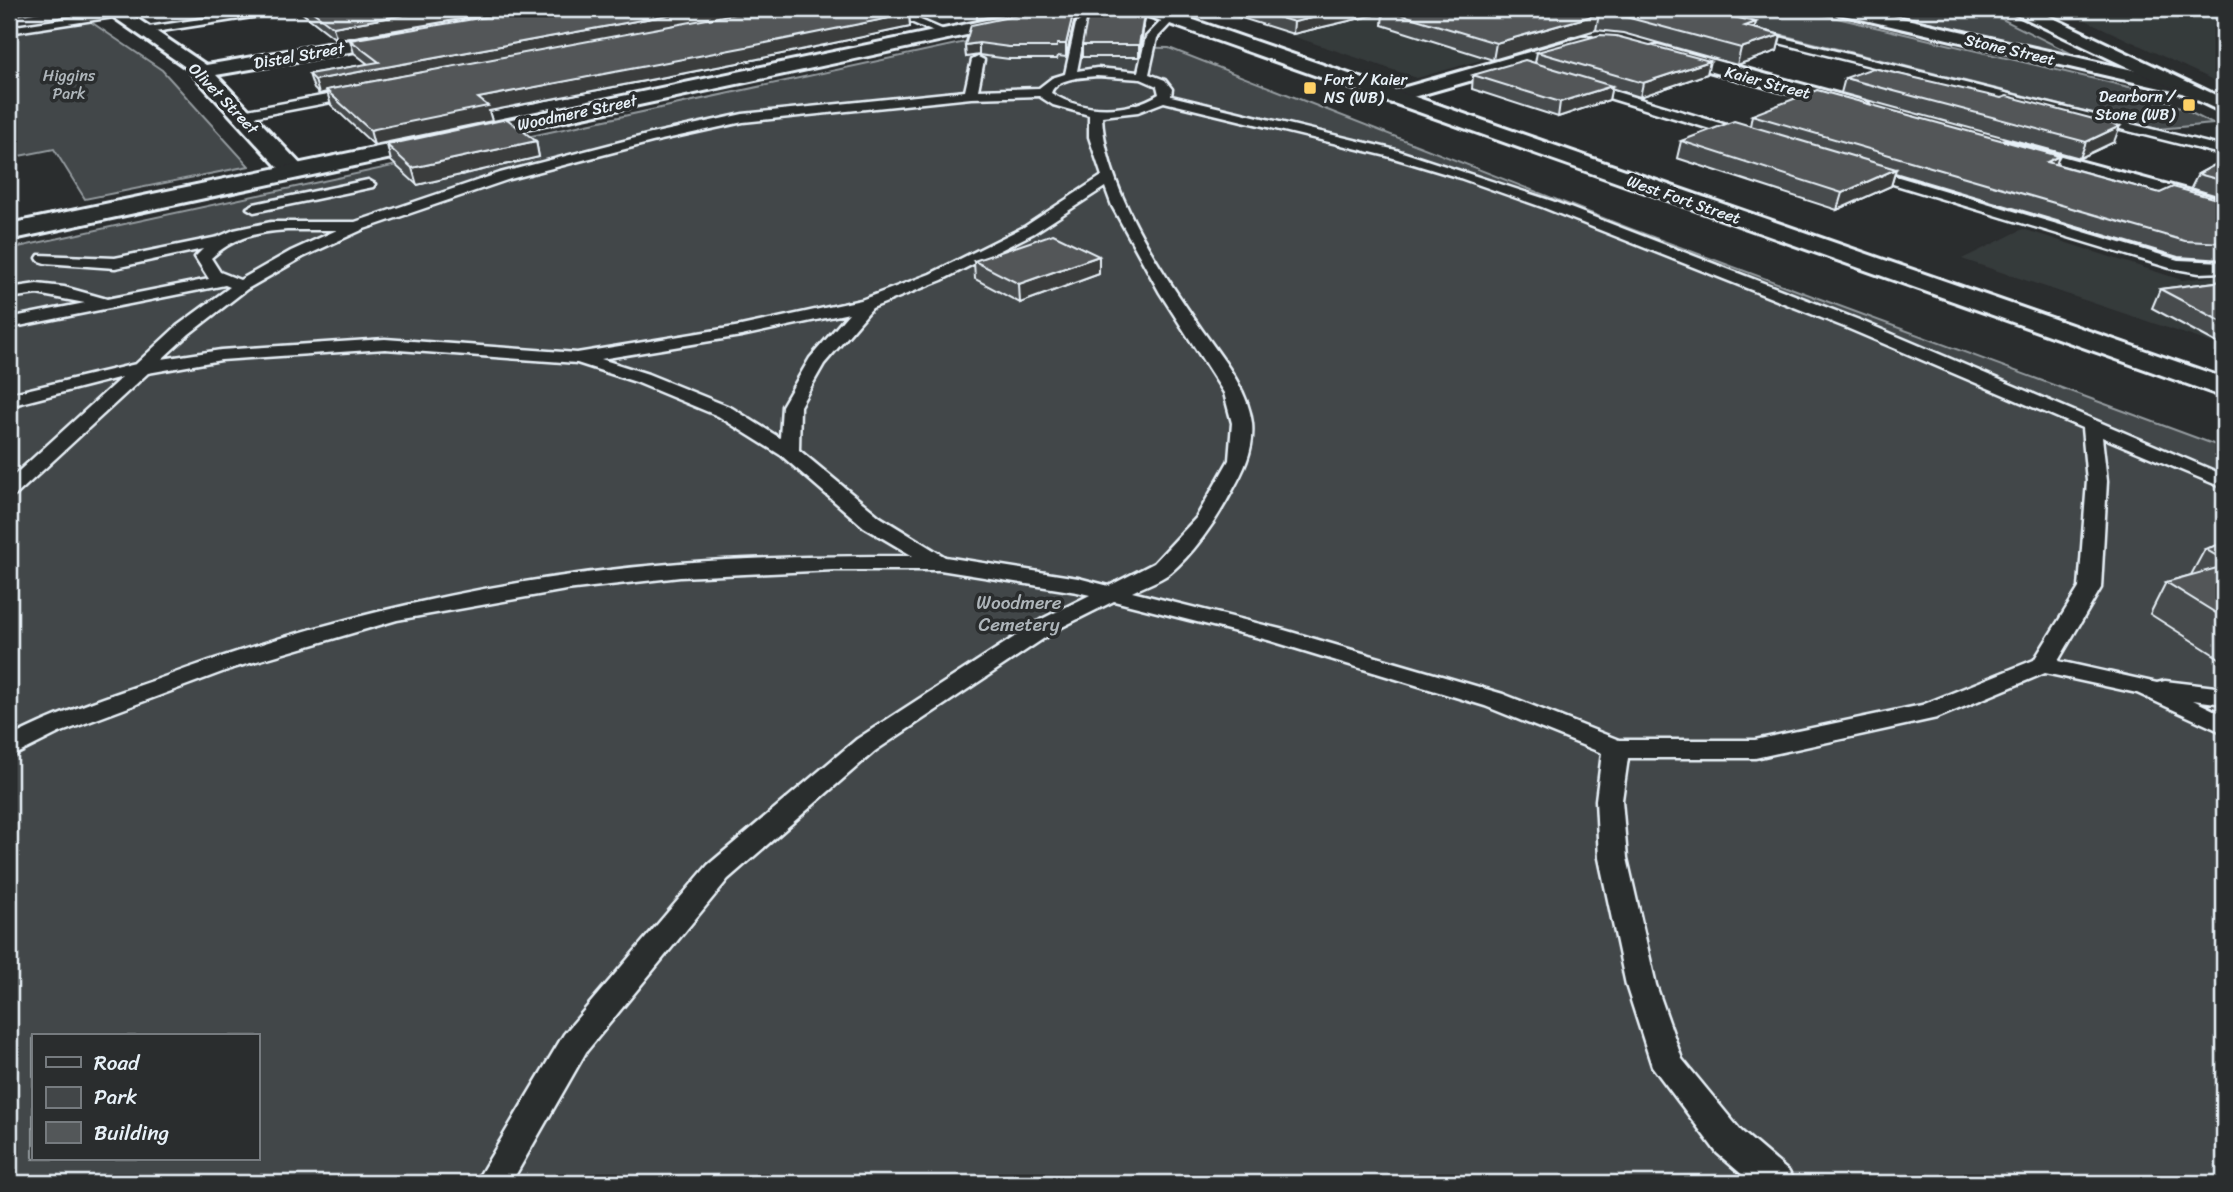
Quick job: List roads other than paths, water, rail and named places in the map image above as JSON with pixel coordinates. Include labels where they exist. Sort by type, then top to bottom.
[{"type":"street","name":"Woodmere Street","points":[[9,232],[1064,9]]},
{"type":"street","name":"West Fort Street","points":[[1145,9],[2224,388]]},
{"type":"street","name":"Stone Street","points":[[1841,9],[2182,87]]},
{"type":"street","points":[[2020,9],[2224,107]]},
{"type":"street","name":"Olivet Street","points":[[114,11],[194,64],[295,172]]},
{"type":"street","name":"Distel Street","points":[[201,72],[415,35]]},
{"type":"street","points":[[1392,97],[1605,39]]},
{"type":"street","name":"Kaier Street","points":[[1642,47],[1880,113]]},
{"type":"street","points":[[1986,142],[2224,208]]},
{"type":"lane","points":[[142,31],[284,9]]},
{"type":"lane","points":[[886,9],[947,34]]},
{"type":"lane","points":[[1070,76],[1081,24],[1101,9]]},
{"type":"lane","points":[[9,30],[114,11]]},
{"type":"lane","points":[[1143,76],[1152,37],[1170,18]]},
{"type":"lane","points":[[1737,29],[2224,151]]},
{"type":"lane","points":[[971,94],[978,60]]},
{"type":"lane","points":[[1510,64],[1536,72]]},
{"type":"lane","points":[[1045,92],[1051,82],[1097,72],[1143,76],[1161,83],[1166,89],[1162,98]]},
{"type":"lane","points":[[1563,80],[1763,140]]},
{"type":"lane","points":[[242,116],[377,89]]},
{"type":"lane","points":[[9,323],[107,303],[233,283],[359,226],[505,176],[651,138],[743,118],[971,94],[1045,92],[1053,101],[1066,106],[1095,110],[1143,107],[1162,98],[1391,153],[1548,204],[1853,324],[2224,482]]},
{"type":"lane","points":[[492,1183],[575,1043],[718,872],[866,745],[1050,624],[1162,568],[1205,521],[1239,460],[1242,423],[1233,393],[1167,293],[1119,206],[1096,137],[1095,110]]},
{"type":"lane","points":[[1856,168],[2176,265],[2224,267]]},
{"type":"lane","points":[[577,358],[741,331],[866,304],[936,277],[989,252],[1064,209],[1109,178]]},
{"type":"lane","points":[[242,183],[262,228]]},
{"type":"lane","points":[[254,208],[368,184]]},
{"type":"lane","points":[[45,258],[115,263],[226,239],[262,228],[301,225],[359,226]]},
{"type":"lane","points":[[226,239],[203,257],[214,275],[233,283]]},
{"type":"lane","points":[[9,491],[233,283]]},
{"type":"lane","points":[[9,293],[37,289],[64,292],[107,303]]},
{"type":"lane","points":[[789,452],[791,406],[816,362],[866,304]]},
{"type":"lane","points":[[9,400],[142,367],[221,355],[386,344],[577,358],[642,378],[725,412],[789,452],[872,522],[940,563]]},
{"type":"lane","points":[[2043,665],[2090,588],[2097,481],[2091,425]]},
{"type":"lane","points":[[9,749],[51,727],[224,663],[394,614],[566,583],[680,570],[834,563],[940,563],[1078,585],[1276,635],[1494,700],[1616,749],[1755,748],[1928,712],[2043,665],[2144,687],[2224,696]]},
{"type":"lane","points":[[2144,687],[2224,725]]},
{"type":"lane","points":[[1616,749],[1609,800],[1613,858],[1641,985],[1668,1066],[1729,1142],[1777,1183]]},
{"type":"place","name":"Fort / Kaier NS (WB)","points":[[1310,88]]},
{"type":"place","name":"Dearborn / Stone (WB)","points":[[2189,105]]},
{"type":"park label","name":"Higgins Park","points":[[69,84]]},
{"type":"park label","name":"Woodmere Cemetery","points":[[1019,613]]}]
